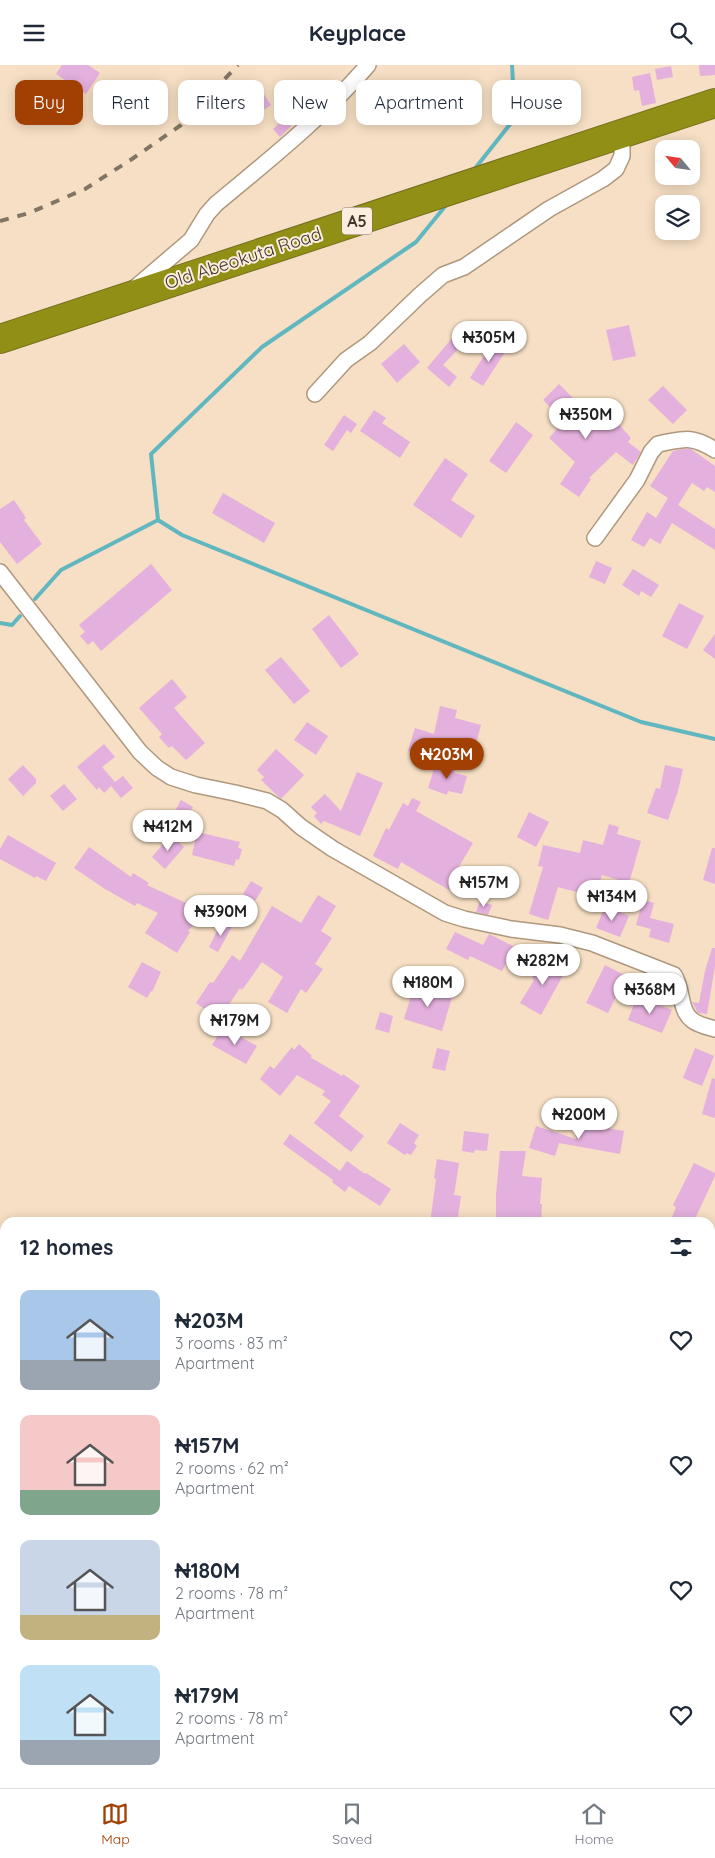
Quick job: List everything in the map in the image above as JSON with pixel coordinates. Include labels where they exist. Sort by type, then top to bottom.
[{"type":"highway","name":"Old Abeokuta Road","points":[[0,339],[715,103]]},
{"type":"street","points":[[124,298],[191,240],[216,204],[330,105],[368,65]]},
{"type":"street","points":[[315,395],[346,360],[370,343],[443,275],[464,267],[550,209],[603,179],[616,169],[622,156],[622,134]]},
{"type":"street","points":[[595,538],[637,479],[651,452],[658,444],[693,439],[715,450]]},
{"type":"street","points":[[0,572],[140,752],[156,768],[171,777],[196,785],[267,801],[282,810],[301,827],[333,849],[445,913],[512,929],[560,935],[592,943],[674,975],[679,982],[687,1013],[692,1020],[715,1029]]},
{"type":"building","points":[[62,65],[88,65],[100,73],[95,80],[93,80],[93,84],[86,94],[83,92],[83,80],[65,80],[56,74]]},
{"type":"building","points":[[699,65],[715,65],[715,75],[700,76]]},
{"type":"building","points":[[671,66],[673,77],[657,80],[655,69]]},
{"type":"building","points":[[650,73],[656,103],[642,106],[639,90],[634,91],[632,77]]},
{"type":"building","points":[[264,94],[271,105],[264,110]]},
{"type":"building","points":[[277,125],[292,125],[280,137],[273,129]]},
{"type":"building","points":[[629,325],[636,356],[613,361],[606,330]]},
{"type":"building","points":[[452,338],[461,346],[443,365],[457,377],[449,387],[427,368]]},
{"type":"building","points":[[494,340],[507,349],[483,386],[470,378]]},
{"type":"building","points":[[404,344],[420,362],[397,383],[381,364]]},
{"type":"building","points":[[559,384],[576,401],[578,398],[586,405],[608,428],[616,421],[631,438],[628,442],[641,452],[633,465],[616,452],[589,478],[591,479],[579,497],[560,484],[575,462],[549,438],[564,421],[543,400]]},
{"type":"building","points":[[663,386],[687,410],[673,424],[648,400]]},
{"type":"building","points":[[374,410],[386,418],[382,423],[410,442],[400,458],[360,431]]},
{"type":"building","points":[[344,415],[357,424],[351,433],[347,430],[333,451],[324,445]]},
{"type":"building","points":[[516,422],[533,435],[506,473],[489,461]]},
{"type":"building","points":[[691,449],[715,466],[715,492],[707,487],[704,491],[692,483],[678,505],[715,529],[715,550],[672,523],[660,544],[650,538],[644,547],[631,540],[647,512],[656,518],[668,498],[650,486],[673,451]]},
{"type":"building","points":[[445,458],[468,474],[451,500],[475,516],[461,538],[413,505]]},
{"type":"building","points":[[223,493],[275,523],[264,543],[212,513]]},
{"type":"building","points":[[14,500],[26,518],[24,520],[42,544],[17,564],[0,542],[0,509]]},
{"type":"building","points":[[596,561],[612,568],[605,584],[589,577]]},
{"type":"building","points":[[151,564],[172,590],[101,651],[93,641],[88,645],[80,636],[85,632],[79,625]]},
{"type":"building","points":[[633,569],[659,585],[651,597],[641,591],[639,596],[622,585]]},
{"type":"building","points":[[679,603],[704,616],[687,649],[662,636]]},
{"type":"building","points":[[329,615],[359,654],[341,668],[312,629]]},
{"type":"building","points":[[715,634],[715,659],[703,650]]},
{"type":"building","points":[[281,657],[310,691],[294,704],[265,670]]},
{"type":"building","points":[[172,679],[187,697],[174,708],[205,743],[186,760],[172,746],[169,748],[159,737],[162,734],[139,708]]},
{"type":"building","points":[[440,706],[457,710],[455,718],[481,725],[475,747],[447,739],[440,761],[408,751],[415,728],[434,734]]},
{"type":"building","points":[[307,722],[328,736],[316,755],[294,740]]},
{"type":"building","points":[[104,744],[115,757],[102,767],[115,782],[123,776],[133,788],[121,798],[111,786],[104,793],[99,787],[97,790],[77,767]]},
{"type":"building","points":[[276,749],[304,775],[281,799],[261,780],[264,777],[257,770]]},
{"type":"building","points":[[436,763],[455,769],[454,773],[467,776],[462,794],[448,791],[447,795],[428,788]]},
{"type":"building","points":[[23,765],[36,779],[36,783],[23,796],[8,779]]},
{"type":"building","points":[[665,765],[683,769],[668,820],[647,813],[656,788],[660,789]]},
{"type":"building","points":[[357,772],[383,783],[360,836],[324,821],[321,824],[314,816],[317,813],[311,807],[325,794],[341,811]]},
{"type":"building","points":[[64,784],[77,799],[63,811],[50,796]]},
{"type":"building","points":[[412,798],[421,802],[416,811],[473,843],[457,870],[460,872],[449,890],[401,862],[398,869],[373,856],[386,828],[389,830],[403,803],[408,806]]},
{"type":"building","points":[[181,800],[193,807],[188,816],[176,809]]},
{"type":"building","points":[[529,812],[549,822],[536,847],[517,837]]},
{"type":"building","points":[[609,824],[619,827],[617,834],[641,841],[629,883],[602,875],[595,897],[558,887],[548,920],[529,914],[543,867],[538,866],[543,845],[580,853],[583,840],[603,845]]},
{"type":"building","points":[[197,832],[240,842],[238,848],[242,849],[239,860],[236,859],[234,866],[192,855]]},
{"type":"building","points":[[8,835],[56,863],[46,881],[36,876],[35,878],[0,859],[0,849]]},
{"type":"building","points":[[171,835],[184,847],[165,869],[152,857]]},
{"type":"building","points":[[89,847],[131,877],[133,873],[149,883],[147,885],[186,903],[188,900],[204,913],[188,931],[190,932],[177,953],[145,933],[158,913],[137,903],[135,906],[74,868]]},
{"type":"building","points":[[712,848],[715,848],[715,884],[703,880]]},
{"type":"building","points":[[251,881],[263,888],[255,901],[243,894]]},
{"type":"building","points":[[318,895],[336,906],[321,931],[332,938],[315,964],[323,969],[306,993],[301,989],[287,1013],[268,1002],[283,977],[262,962],[242,990],[240,988],[219,1019],[196,1003],[210,982],[213,983],[232,955],[240,961],[272,906],[301,923]]},
{"type":"building","points":[[643,900],[654,903],[650,918],[674,924],[669,943],[649,937],[651,929],[636,925]]},
{"type":"building","points":[[480,901],[492,905],[488,915],[476,912]]},
{"type":"building","points":[[605,906],[629,916],[620,937],[596,928]]},
{"type":"building","points":[[225,921],[233,925],[218,952],[209,947],[218,929],[220,930]]},
{"type":"building","points":[[455,932],[483,945],[489,934],[515,947],[502,971],[470,956],[468,960],[446,949]]},
{"type":"building","points":[[712,948],[715,948],[715,966],[707,1014],[698,1013],[692,1002],[699,1003],[705,971]]},
{"type":"building","points":[[543,958],[566,970],[541,1015],[520,1003],[534,980],[532,978]]},
{"type":"building","points":[[142,962],[161,972],[152,992],[147,998],[128,987]]},
{"type":"building","points":[[605,965],[626,976],[608,1013],[586,1003]]},
{"type":"building","points":[[414,986],[452,997],[442,1031],[404,1019]]},
{"type":"building","points":[[637,996],[672,1010],[662,1033],[628,1020]]},
{"type":"building","points":[[380,1012],[393,1016],[389,1033],[375,1029]]},
{"type":"building","points":[[223,1027],[257,1046],[246,1064],[212,1045]]},
{"type":"building","points":[[299,1044],[312,1056],[310,1057],[342,1076],[343,1074],[360,1086],[339,1116],[364,1136],[351,1152],[314,1123],[331,1101],[322,1095],[325,1091],[297,1075],[280,1096],[260,1079],[270,1066],[274,1069],[292,1047],[294,1050]]},
{"type":"building","points":[[437,1048],[450,1051],[445,1071],[432,1068]]},
{"type":"building","points":[[695,1048],[714,1056],[702,1086],[683,1078]]},
{"type":"building","points":[[712,1078],[715,1079],[715,1118],[702,1114]]},
{"type":"building","points":[[400,1123],[419,1135],[414,1143],[417,1146],[411,1155],[407,1153],[405,1155],[387,1143]]},
{"type":"building","points":[[579,1123],[624,1131],[620,1154],[559,1143],[555,1156],[529,1148],[536,1126],[576,1139]]},
{"type":"building","points":[[464,1131],[489,1134],[487,1151],[475,1150],[474,1153],[462,1151]]},
{"type":"building","points":[[290,1134],[340,1171],[347,1161],[391,1189],[380,1206],[349,1186],[345,1192],[332,1182],[333,1180],[283,1144]]},
{"type":"building","points":[[500,1151],[526,1151],[522,1176],[542,1178],[540,1204],[542,1204],[541,1217],[496,1217]]},
{"type":"building","points":[[437,1159],[459,1163],[454,1195],[461,1196],[458,1217],[431,1217],[436,1179],[434,1178]]},
{"type":"building","points":[[694,1163],[715,1173],[696,1217],[672,1217],[676,1207],[673,1205]]},
{"type":"waterway","points":[[473,171],[515,118],[512,65]]},
{"type":"waterway","points":[[35,599],[61,570],[158,520],[151,454],[262,347],[416,242],[447,204]]},
{"type":"waterway","points":[[158,520],[182,535],[641,722],[715,739]]},
{"type":"waterway","points":[[0,623],[12,625],[20,616]]},
{"type":"railway","points":[[0,221],[29,213],[85,189],[132,159],[181,125],[238,65]]}]
